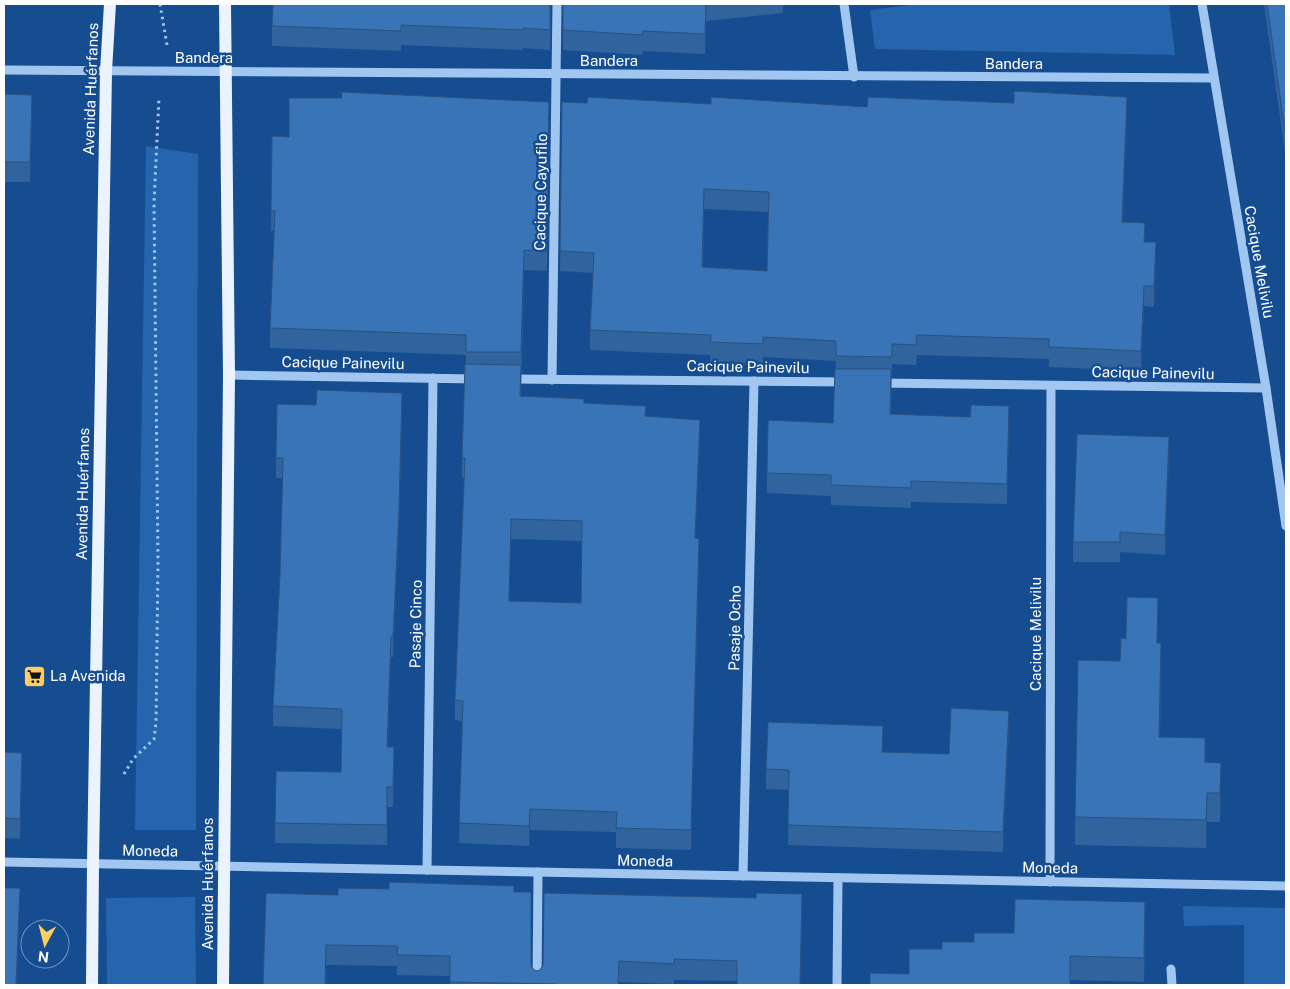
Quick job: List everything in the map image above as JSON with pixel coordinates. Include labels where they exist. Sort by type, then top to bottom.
[{"type":"main road","name":"Avenida Huérfanos","points":[[92,985],[106,71],[110,4]]},
{"type":"main road","name":"Avenida Huérfanos","points":[[224,985],[229,375],[225,4]]},
{"type":"street","name":"Cacique Cayufilo","points":[[552,380],[557,4]]},
{"type":"street","points":[[844,4],[854,77]]},
{"type":"street","name":"Cacique Melivilu","points":[[1202,4],[1266,388],[1286,526]]},
{"type":"street","name":"Bandera","points":[[4,70],[1214,78]]},
{"type":"street","name":"Cacique Painevilu","points":[[229,375],[482,379]]},
{"type":"street","name":"Pasaje Cinco","points":[[428,870],[433,378]]},
{"type":"street","name":"Cacique Painevilu","points":[[502,379],[853,382]]},
{"type":"street","name":"Pasaje Ocho","points":[[743,876],[754,381]]},
{"type":"street","name":"Cacique Painevilu","points":[[873,383],[1266,388]]},
{"type":"street","name":"Cacique Melivilu","points":[[1050,386],[1050,882]]},
{"type":"street","name":"Moneda","points":[[4,862],[1286,886]]},
{"type":"street","points":[[537,985],[538,872]]},
{"type":"street","points":[[837,985],[838,878]]},
{"type":"street","points":[[1171,969],[1172,985]]},
{"type":"path","points":[[120,781],[133,759],[154,739],[156,723],[158,561],[154,203],[158,97],[173,72],[160,4]]},
{"type":"shaded area","points":[[918,4],[1169,4],[1175,55],[875,49],[870,10]]},
{"type":"shaded area","points":[[146,146],[198,154],[196,830],[135,830]]},
{"type":"shaded area","points":[[195,897],[196,985],[107,985],[106,898]]},
{"type":"shaded area","points":[[1183,906],[1286,908],[1286,985],[1244,985],[1244,925],[1184,926]]},
{"type":"building","points":[[273,4],[550,4],[550,30],[401,25],[401,31],[272,26]]},
{"type":"building","points":[[563,4],[706,4],[705,34],[643,31],[642,35],[563,30]]},
{"type":"building","points":[[1267,4],[1286,4],[1286,139]]},
{"type":"building","points":[[1014,91],[1127,97],[1122,222],[1145,223],[1144,242],[1156,242],[1154,286],[1144,286],[1141,351],[1049,347],[1049,339],[917,335],[916,345],[892,344],[892,357],[836,356],[836,341],[763,337],[763,344],[710,342],[711,335],[590,330],[594,253],[560,251],[562,102],[587,103],[588,97],[711,104],[711,97],[867,107],[868,97],[1014,103]],"holes":[[[704,189],[769,192],[767,271],[702,267]]]},
{"type":"building","points":[[341,92],[549,102],[547,251],[524,250],[521,352],[466,352],[466,335],[270,328],[275,211],[271,211],[272,136],[289,137],[289,98],[342,98]]},
{"type":"building","points":[[4,94],[32,95],[30,162],[4,162]]},
{"type":"building","points":[[465,364],[521,365],[520,396],[584,399],[584,403],[646,406],[645,416],[700,420],[695,538],[699,539],[691,830],[616,828],[617,812],[530,809],[529,826],[459,823],[463,701],[455,700],[465,458],[462,458]],"holes":[[[511,519],[582,521],[581,603],[509,601]]]},
{"type":"building","points":[[835,369],[891,369],[890,414],[970,417],[971,405],[1009,406],[1007,484],[911,481],[911,488],[831,485],[831,475],[767,473],[768,420],[833,423]]},
{"type":"building","points":[[317,390],[402,393],[399,509],[393,637],[391,637],[387,747],[394,747],[393,787],[387,787],[387,825],[275,823],[276,771],[341,772],[342,709],[273,706],[280,575],[283,458],[276,458],[277,404],[316,405]]},
{"type":"building","points":[[1077,434],[1169,437],[1165,535],[1120,532],[1120,542],[1073,542]]},
{"type":"building","points":[[1127,597],[1158,598],[1157,643],[1161,643],[1159,737],[1205,738],[1205,762],[1221,763],[1220,793],[1207,793],[1206,820],[1075,817],[1078,660],[1120,661],[1121,638],[1126,639]]},
{"type":"building","points":[[951,708],[1009,711],[1003,832],[788,825],[789,770],[766,769],[768,722],[883,726],[882,752],[949,754]]},
{"type":"building","points":[[4,752],[22,753],[20,819],[4,818]]},
{"type":"building","points":[[389,882],[514,886],[514,892],[531,892],[531,965],[536,971],[540,970],[543,965],[544,893],[756,898],[756,893],[802,894],[800,985],[737,985],[737,961],[674,959],[674,964],[619,961],[618,985],[450,982],[450,956],[397,955],[398,946],[326,945],[325,985],[263,985],[266,893],[338,895],[338,888],[389,889]]},
{"type":"building","points":[[4,888],[20,888],[16,985],[4,985]]},
{"type":"building","points":[[1015,899],[1145,902],[1144,958],[1070,956],[1070,985],[870,985],[870,973],[909,974],[909,949],[942,949],[942,942],[974,942],[974,933],[1014,933]]},
{"type":"place","name":"La Avenida","points":[[34,676]]}]
